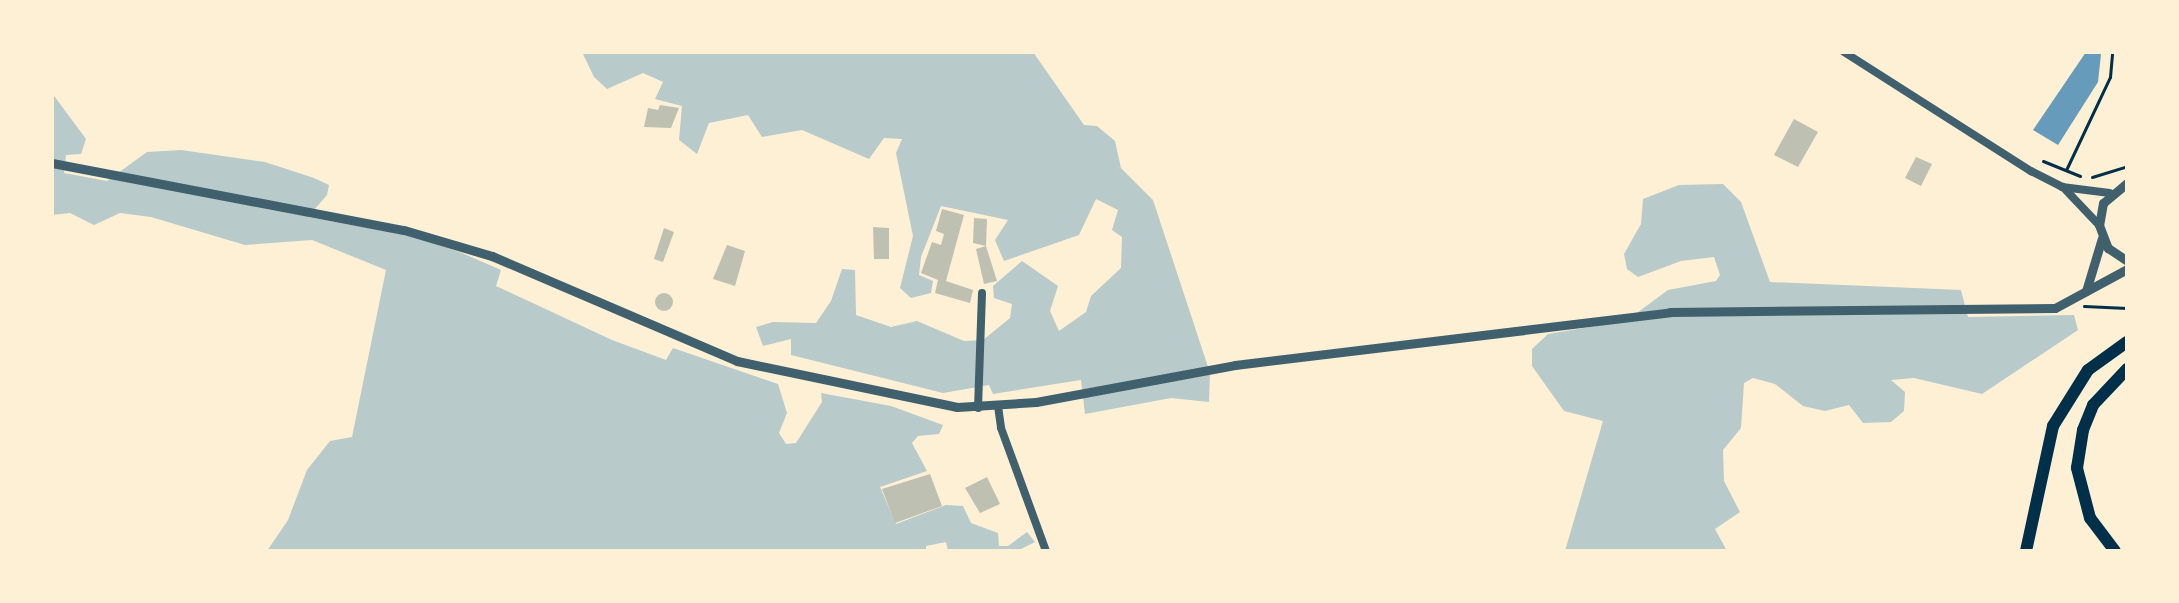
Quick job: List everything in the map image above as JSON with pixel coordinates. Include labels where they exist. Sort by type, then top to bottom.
[{"type":"highway","points":[[2026,551],[2053,426],[2088,370],[2127,342]]},
{"type":"highway","points":[[2115,551],[2090,518],[2079,487],[2078,457],[2093,405],[2127,369]]},
{"type":"street","points":[[1844,52],[2009,159],[2062,187],[2099,225],[2102,238],[2086,291]]},
{"type":"street","points":[[52,163],[404,230],[492,256],[646,326],[756,367],[916,401],[978,408],[1235,365],[1670,312],[1724,308],[1993,311],[2055,308],[2076,300],[2086,291],[2127,269]]},
{"type":"street","points":[[2062,187],[2110,193],[2127,183]]},
{"type":"street","points":[[2099,225],[2110,193]]},
{"type":"street","points":[[2102,238],[2127,261]]},
{"type":"street","points":[[978,408],[982,293]]},
{"type":"street","points":[[998,406],[1001,428],[1046,551]]},
{"type":"path","points":[[2066,170],[2110,77],[2112,52]]},
{"type":"path","points":[[2032,157],[2095,177],[2127,166]]},
{"type":"path","points":[[2076,300],[2086,308],[2127,308]]},
{"type":"shaded area","points":[[582,52],[1033,52],[1084,125],[1097,126],[1115,141],[1121,168],[1153,200],[1210,373],[1209,402],[1171,398],[1085,414],[1081,380],[993,394],[989,385],[943,393],[791,355],[791,339],[763,346],[756,327],[773,322],[816,323],[831,301],[842,269],[855,270],[856,315],[891,327],[917,321],[964,341],[983,340],[1010,318],[1012,304],[994,298],[993,286],[1022,261],[1058,286],[1050,311],[1059,331],[1086,312],[1091,296],[1121,268],[1122,237],[1112,230],[1118,210],[1096,199],[1079,235],[1004,261],[995,240],[1008,220],[941,206],[921,257],[919,275],[933,281],[931,293],[911,298],[900,288],[913,236],[896,153],[902,139],[884,138],[869,159],[802,130],[762,137],[748,115],[709,123],[697,154],[679,140],[682,106],[655,99],[663,82],[643,73],[607,89],[594,77]]},
{"type":"shaded area","points":[[52,93],[86,139],[81,154],[66,155],[64,173],[107,181],[147,152],[181,150],[265,162],[314,178],[329,185],[327,195],[308,217],[412,236],[462,253],[501,270],[496,286],[612,340],[666,360],[673,348],[778,384],[787,413],[779,433],[786,444],[796,443],[822,402],[821,393],[891,406],[943,425],[939,434],[918,436],[912,443],[927,471],[880,487],[896,524],[946,505],[963,506],[971,523],[998,533],[999,546],[1008,546],[1027,532],[1035,542],[1017,551],[948,551],[946,542],[926,546],[926,551],[267,551],[288,520],[307,470],[330,441],[352,437],[386,270],[312,240],[245,245],[151,217],[120,213],[94,225],[70,213],[52,215]]},
{"type":"shaded area","points":[[1723,184],[1741,202],[1770,282],[1961,290],[1968,317],[2074,315],[2078,330],[1982,394],[1914,378],[1891,380],[1905,392],[1904,411],[1891,422],[1863,423],[1849,405],[1825,411],[1803,406],[1775,384],[1753,378],[1744,383],[1741,428],[1723,450],[1724,481],[1740,512],[1715,529],[1727,551],[1565,551],[1603,421],[1564,411],[1532,366],[1532,349],[1548,334],[1626,321],[1668,290],[1716,281],[1720,275],[1714,257],[1681,261],[1638,277],[1627,269],[1624,254],[1641,224],[1643,199],[1679,185]]},
{"type":"water","points":[[2086,52],[2101,54],[2098,82],[2058,145],[2033,130]]},
{"type":"building","points":[[660,105],[679,108],[671,128],[644,127],[648,108],[658,110]]},
{"type":"building","points":[[1794,119],[1818,132],[1798,167],[1774,155]]},
{"type":"building","points":[[1916,157],[1932,164],[1921,186],[1905,178]]},
{"type":"building","points":[[942,209],[964,215],[946,281],[973,290],[970,303],[935,293],[938,280],[921,273],[932,242],[941,245],[944,234],[936,231]]},
{"type":"building","points":[[974,218],[987,219],[986,246],[973,243]]},
{"type":"building","points":[[873,227],[889,228],[889,259],[874,259]]},
{"type":"building","points":[[664,228],[674,232],[663,262],[654,259]]},
{"type":"building","points":[[727,245],[745,251],[735,286],[713,279]]},
{"type":"building","points":[[986,246],[997,281],[984,284],[976,249]]},
{"type":"building","points":[[660,293],[668,293],[673,302],[671,309],[660,311],[655,306],[655,298]]},
{"type":"building","points":[[930,474],[942,506],[895,523],[882,489]]},
{"type":"building","points":[[987,477],[1000,504],[980,513],[965,488]]}]
